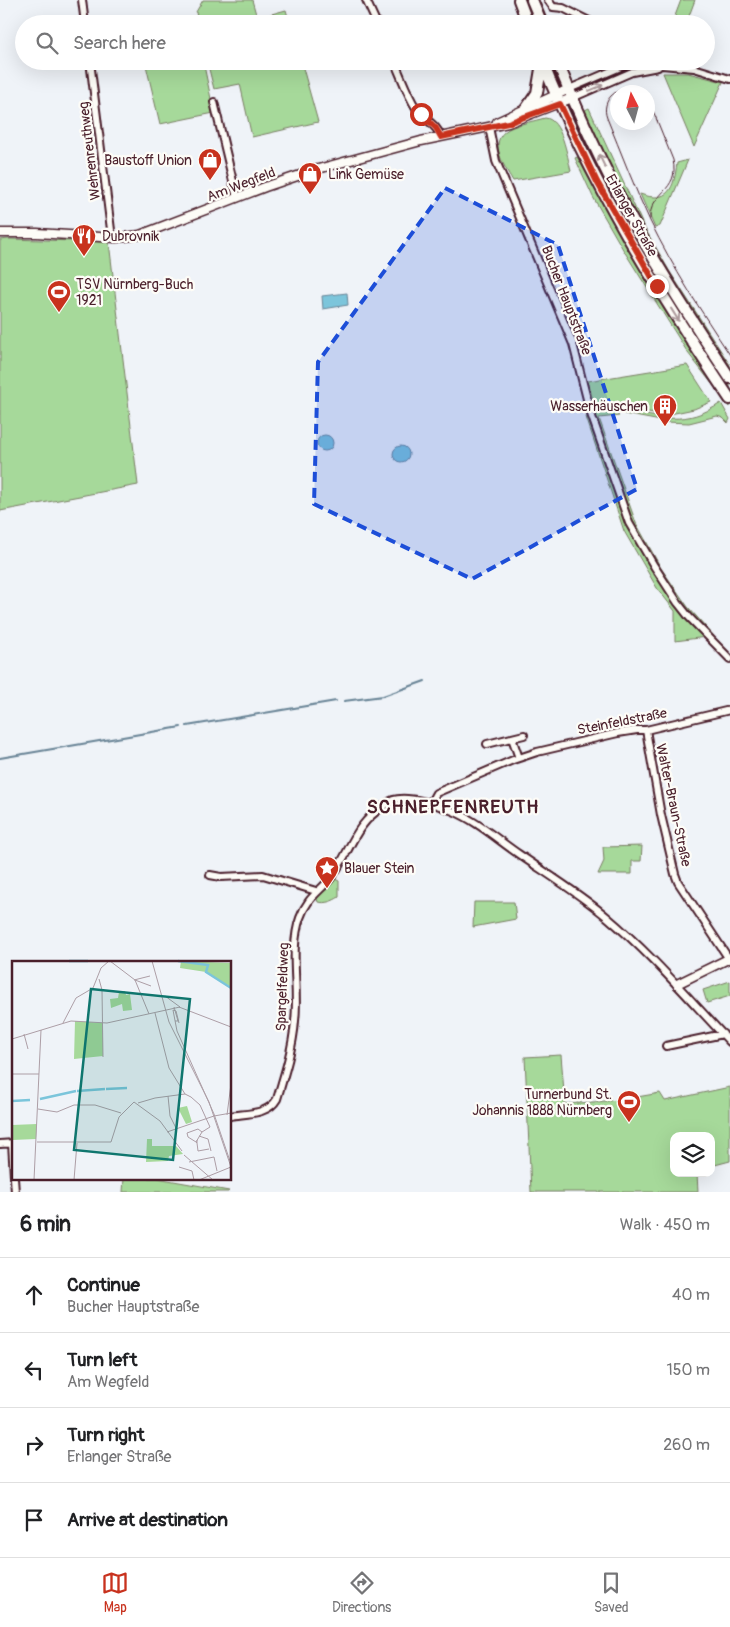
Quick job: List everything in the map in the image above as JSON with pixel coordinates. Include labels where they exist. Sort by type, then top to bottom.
[{"type":"main road","points":[[519,0],[525,15]]},
{"type":"main road","points":[[532,0],[538,15]]},
{"type":"main road","points":[[526,109],[537,93],[541,70]]},
{"type":"main road","name":"Erlanger Straße","points":[[545,70],[597,182],[634,248],[730,399]]},
{"type":"main road","name":"Erlanger Straße","points":[[561,70],[618,194],[689,316],[730,378]]},
{"type":"street","points":[[82,0],[84,15]]},
{"type":"street","points":[[366,0],[373,15]]},
{"type":"street","points":[[548,0],[553,7],[563,8],[577,15]]},
{"type":"street","name":"Wehrenreuthweg","points":[[91,70],[112,238]]},
{"type":"street","points":[[398,70],[415,106],[438,130],[441,137]]},
{"type":"street","points":[[558,99],[642,70]]},
{"type":"street","points":[[701,70],[730,79]]},
{"type":"street","name":"Am Wegfeld","points":[[0,233],[43,233],[112,238],[148,233],[318,169],[441,137],[508,123],[558,99]]},
{"type":"street","name":"Am Wegfeld","points":[[489,127],[526,109],[558,99]]},
{"type":"street","points":[[214,102],[237,198]]},
{"type":"street","name":"Bucher Hauptstraße","points":[[489,127],[496,161],[573,344],[590,411],[629,523],[678,603],[730,659]]},
{"type":"street","name":"Steinfeldstraße","points":[[431,802],[436,793],[519,758],[560,746],[637,730],[646,730],[730,710]]},
{"type":"street","name":"Walter-Braun-Straße","points":[[646,730],[674,874],[730,959]]},
{"type":"street","points":[[487,744],[524,735]]},
{"type":"street","points":[[512,738],[519,758]]},
{"type":"street","name":"Spargelfeldweg","points":[[231,1116],[265,1111],[278,1099],[291,1049],[296,1020],[296,942],[300,919],[308,901],[330,879],[342,861],[353,838],[364,823],[378,810],[393,800],[431,802]]},
{"type":"street","points":[[431,802],[454,811],[465,818],[606,916],[677,984],[730,1042]]},
{"type":"street","points":[[210,875],[263,875],[316,891]]},
{"type":"street","points":[[677,984],[730,959]]},
{"type":"street","points":[[666,1046],[723,1034]]},
{"type":"highlighted area","points":[[445,188],[558,245],[637,489],[472,579],[314,504],[318,362]]},
{"type":"green space","points":[[203,0],[252,0],[256,15],[196,15],[196,12]]},
{"type":"green space","points":[[681,0],[695,0],[689,15],[675,15]]},
{"type":"green space","points":[[286,10],[287,15],[268,15]]},
{"type":"green space","points":[[147,70],[205,70],[214,113],[160,124]]},
{"type":"green space","points":[[209,70],[304,70],[318,122],[252,137],[240,84],[214,89]]},
{"type":"green space","points":[[663,73],[688,73],[723,82],[694,147]]},
{"type":"green space","points":[[589,108],[644,227],[670,272],[730,365],[730,373],[651,248],[652,245],[635,215],[632,214],[585,110]]},
{"type":"green space","points":[[573,115],[627,218],[730,384],[730,390],[728,391],[636,246],[570,117]]},
{"type":"green space","points":[[545,118],[551,120],[560,131],[571,171],[513,181],[501,159],[498,144],[500,138],[513,127]]},
{"type":"green space","points":[[577,157],[730,407],[688,353],[624,251],[593,197],[575,158]]},
{"type":"green space","points":[[688,160],[660,226],[655,228],[640,194],[650,197],[664,195],[672,186],[677,163]]},
{"type":"green space","points":[[0,240],[109,242],[138,485],[0,511]]},
{"type":"green space","points":[[687,365],[711,402],[694,409],[670,414],[658,414],[620,406],[594,405],[588,381]]},
{"type":"green space","points":[[721,403],[730,419],[728,423],[723,418],[717,416],[689,423],[666,422],[624,414],[623,411],[661,417],[684,418],[696,415]]},
{"type":"green space","points":[[596,412],[613,412],[619,416],[599,418],[636,523],[661,568],[688,607],[714,636],[675,641],[675,611],[657,588],[624,531],[586,417]]},
{"type":"green space","points":[[642,846],[641,861],[632,861],[632,874],[598,874],[604,861],[603,847]]},
{"type":"green space","points":[[335,879],[339,881],[339,897],[329,902],[318,902],[316,896]]},
{"type":"green space","points":[[474,902],[514,902],[516,919],[473,927]]},
{"type":"green space","points":[[730,981],[730,996],[707,1003],[703,990]]},
{"type":"green space","name":"Turnerbund St. Johannis 1888 Nürnberg","points":[[561,1055],[565,1104],[620,1100],[660,1093],[665,1101],[730,1087],[730,1161],[715,1165],[715,1132],[670,1132],[670,1177],[697,1177],[698,1192],[531,1192],[525,1057]]},
{"type":"green space","points":[[124,1180],[168,1180],[229,1191],[228,1192],[123,1192]]},
{"type":"water","points":[[347,293],[348,305],[323,309],[322,296]]},
{"type":"water","points":[[325,435],[333,443],[325,451],[317,443]]},
{"type":"water","points":[[401,446],[409,454],[401,462],[393,454]]},
{"type":"waterway","points":[[344,701],[383,696],[425,681]]},
{"type":"waterway","points":[[187,726],[336,701]]},
{"type":"waterway","points":[[0,758],[181,727]]},
{"type":"tram line","points":[[610,97],[605,111],[610,125]]},
{"type":"tram line","points":[[650,219],[654,203],[669,186],[674,171],[673,160],[655,115]]},
{"type":"tram line","points":[[612,130],[638,195],[668,256],[730,355]]},
{"type":"place","name":"Baustoff Union","points":[[210,181]]},
{"type":"place","name":"Link Gemüse","points":[[310,195]]},
{"type":"place","name":"Dubrovnik","points":[[84,257]]},
{"type":"place","name":"TSV Nürnberg-Buch 1921","points":[[59,313]]},
{"type":"place","name":"Wasserhäuschen","points":[[665,427]]},
{"type":"place","name":"Blauer Stein","points":[[327,889]]},
{"type":"place","name":"Turnerbund St. Johannis 1888 Nürnberg","points":[[629,1123]]},
{"type":"district","name":"SCHNEPFENREUTH","points":[[453,806]]},
{"type":"route","points":[[421,114],[438,130],[441,137],[508,123],[560,104],[597,182],[657,286]]}]
